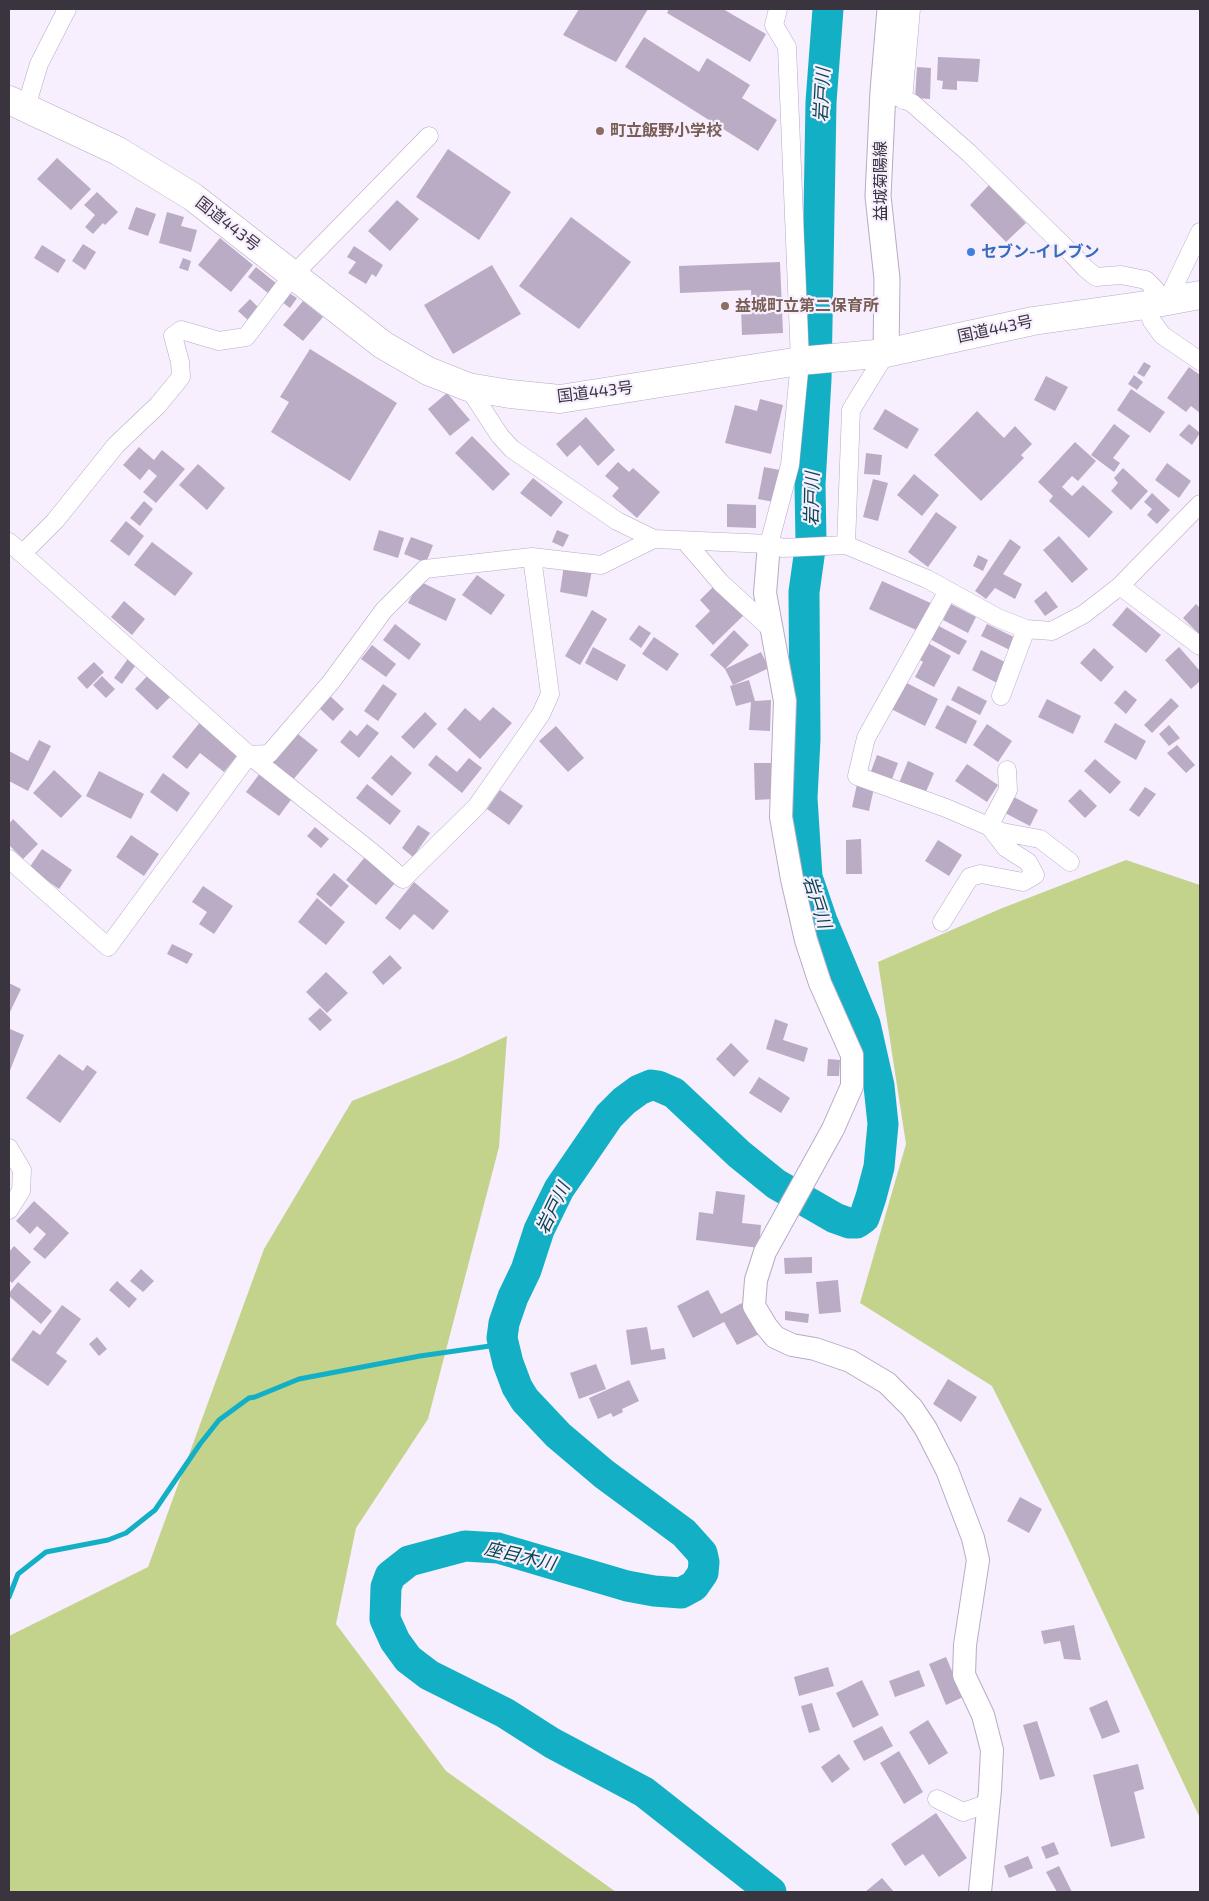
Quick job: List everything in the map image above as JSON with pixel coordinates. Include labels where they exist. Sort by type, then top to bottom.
[{"type":"highway","name":"国道443号","points":[[17,104],[118,151],[193,197],[383,345],[428,372],[468,387],[510,394],[560,399],[800,361],[876,354],[1033,321],[1200,295]]},
{"type":"main road","name":"益城菊陽線","points":[[876,354],[887,279],[878,196],[893,96],[890,9]]},
{"type":"street","points":[[17,104],[67,9]]},
{"type":"street","points":[[778,9],[774,26],[787,47],[800,361],[790,465],[776,546],[765,593],[785,701],[781,817],[792,879],[806,940],[820,983],[852,1055],[852,1086],[833,1129],[765,1252],[756,1280],[754,1306],[775,1337],[792,1345],[850,1361],[887,1383],[912,1408],[926,1429],[947,1470],[973,1538],[978,1560],[976,1585],[965,1645],[964,1675],[983,1715],[992,1750],[980,1892]]},
{"type":"street","points":[[911,9],[893,96],[912,103],[970,153],[1096,277],[1121,275],[1146,280],[1155,289],[1158,303]]},
{"type":"street","points":[[23,553],[55,521],[116,445],[158,405],[180,377],[180,362],[173,336],[181,330],[219,341],[246,337],[293,275],[429,136]]},
{"type":"street","points":[[1200,232],[1158,303],[1152,321],[1162,335],[1200,362]]},
{"type":"street","points":[[846,545],[851,410],[876,354]]},
{"type":"street","points":[[468,387],[500,436],[512,450],[617,521],[654,539],[776,546],[846,545],[927,579],[998,618],[1026,630],[1052,632],[1084,614],[1120,586],[1200,504]]},
{"type":"street","points":[[250,755],[269,754],[331,682],[384,610],[425,568],[532,557],[601,565],[654,539]]},
{"type":"street","points":[[685,540],[721,582],[770,628]]},
{"type":"street","points":[[9,542],[250,755],[403,879],[477,806],[541,714],[550,694],[532,557]]},
{"type":"street","points":[[1120,586],[1200,646]]},
{"type":"street","points":[[948,591],[866,738],[857,776],[946,808],[1002,832],[1040,839],[1070,862]]},
{"type":"street","points":[[1001,696],[1026,630]]},
{"type":"street","points":[[10,867],[108,948],[250,755]]},
{"type":"street","points":[[989,826],[1008,790],[1006,770]]},
{"type":"street","points":[[942,922],[970,877],[981,874],[1023,882],[1035,875],[1028,862],[1006,848],[989,826]]},
{"type":"street","points":[[9,1148],[22,1170],[21,1191],[9,1210]]},
{"type":"street","points":[[937,1799],[963,1812],[989,1803]]},
{"type":"green space","points":[[1126,860],[1200,885],[1200,1818],[1067,1536],[992,1386],[860,1303],[906,1144],[878,962],[1000,909]]},
{"type":"green space","points":[[507,1036],[499,1147],[428,1419],[356,1528],[336,1624],[446,1771],[616,1892],[9,1892],[9,1636],[148,1567],[264,1249],[352,1101],[457,1059]]},
{"type":"building","points":[[579,9],[648,9],[616,62],[563,35]]},
{"type":"building","points":[[669,9],[723,9],[766,34],[750,62],[667,13]]},
{"type":"building","points":[[644,37],[699,72],[707,58],[750,85],[742,98],[777,120],[758,151],[625,67]]},
{"type":"building","points":[[938,57],[980,59],[978,82],[957,81],[957,90],[942,89],[943,81],[937,80]]},
{"type":"building","points":[[917,67],[931,68],[930,99],[915,98]]},
{"type":"building","points":[[448,149],[511,192],[479,240],[416,197]]},
{"type":"building","points":[[57,158],[91,189],[71,210],[37,179]]},
{"type":"building","points":[[989,185],[1026,223],[1006,242],[970,205]]},
{"type":"building","points":[[97,192],[118,212],[105,225],[103,223],[93,234],[85,227],[95,215],[84,205]]},
{"type":"building","points":[[397,200],[419,219],[390,251],[368,231]]},
{"type":"building","points":[[136,207],[156,214],[148,236],[128,229]]},
{"type":"building","points":[[167,212],[184,217],[181,226],[197,230],[191,252],[159,243]]},
{"type":"building","points":[[571,217],[631,262],[579,329],[519,286]]},
{"type":"building","points":[[220,238],[253,265],[231,292],[198,265]]},
{"type":"building","points":[[83,244],[96,252],[85,270],[72,261]]},
{"type":"building","points":[[42,245],[66,260],[58,273],[34,258]]},
{"type":"building","points":[[354,246],[383,265],[376,277],[372,274],[366,284],[348,273],[356,262],[347,257]]},
{"type":"building","points":[[183,258],[191,261],[188,271],[179,268]]},
{"type":"building","name":"益城町立第二保育所","points":[[780,262],[783,333],[742,335],[741,309],[752,309],[751,290],[680,293],[679,266]]},
{"type":"building","points":[[492,265],[521,314],[453,354],[424,305]]},
{"type":"building","points":[[256,267],[277,284],[269,294],[248,277]]},
{"type":"building","points":[[289,293],[297,298],[290,308],[282,302]]},
{"type":"building","points":[[250,299],[261,310],[250,322],[238,311]]},
{"type":"building","points":[[303,301],[323,317],[303,341],[283,325]]},
{"type":"building","points":[[310,349],[397,403],[350,481],[271,432],[289,402],[280,397]]},
{"type":"building","points":[[1144,362],[1151,366],[1144,377],[1137,373]]},
{"type":"building","points":[[1189,367],[1200,375],[1200,413],[1191,406],[1186,412],[1167,398]]},
{"type":"building","points":[[1134,375],[1143,382],[1137,390],[1128,384]]},
{"type":"building","points":[[1046,376],[1068,387],[1055,411],[1034,400]]},
{"type":"building","points":[[1131,389],[1165,412],[1150,433],[1117,410]]},
{"type":"building","points":[[447,393],[470,420],[450,436],[428,409]]},
{"type":"building","points":[[760,399],[783,405],[771,454],[725,443],[735,405],[757,411]]},
{"type":"building","points":[[885,409],[919,429],[907,449],[873,429]]},
{"type":"building","points":[[977,411],[1004,438],[1015,426],[1032,444],[1021,455],[1024,458],[981,501],[934,455]]},
{"type":"building","points":[[586,417],[615,450],[598,466],[580,445],[567,457],[556,444]]},
{"type":"building","points":[[1114,424],[1130,436],[1113,458],[1120,463],[1114,472],[1091,455]]},
{"type":"building","points":[[1189,424],[1200,433],[1192,445],[1179,435]]},
{"type":"building","points":[[472,436],[510,474],[493,491],[455,453]]},
{"type":"building","points":[[1075,442],[1096,461],[1078,481],[1072,476],[1062,487],[1072,496],[1083,485],[1113,512],[1089,538],[1049,501],[1053,496],[1038,482]]},
{"type":"building","points":[[139,447],[154,460],[162,450],[185,469],[156,503],[143,492],[157,476],[149,469],[140,480],[123,465]]},
{"type":"building","points":[[866,453],[882,455],[880,475],[864,474]]},
{"type":"building","points":[[618,462],[629,472],[633,468],[660,492],[637,518],[612,496],[619,488],[605,476]]},
{"type":"building","points":[[1167,463],[1191,481],[1179,498],[1155,480]]},
{"type":"building","points":[[198,464],[225,488],[207,510],[179,485]]},
{"type":"building","points":[[764,467],[780,470],[774,502],[758,499]]},
{"type":"building","points":[[1123,468],[1148,491],[1131,510],[1111,491],[1118,483],[1114,478]]},
{"type":"building","points":[[914,474],[939,495],[922,516],[897,495]]},
{"type":"building","points":[[533,478],[563,502],[551,517],[520,493]]},
{"type":"building","points":[[873,479],[888,483],[878,521],[863,517]]},
{"type":"building","points":[[1152,493],[1170,510],[1157,524],[1147,515],[1152,509],[1144,502]]},
{"type":"building","points":[[144,501],[153,509],[140,526],[130,518]]},
{"type":"building","points":[[727,504],[756,505],[756,528],[727,527]]},
{"type":"building","points":[[936,512],[957,527],[928,567],[908,552]]},
{"type":"building","points":[[126,521],[144,536],[129,556],[110,541]]},
{"type":"building","points":[[379,530],[404,538],[398,558],[373,550]]},
{"type":"building","points":[[557,530],[569,535],[563,547],[552,542]]},
{"type":"building","points":[[1059,536],[1088,569],[1072,583],[1043,550]]},
{"type":"building","points":[[411,537],[433,545],[426,563],[404,554]]},
{"type":"building","points":[[1010,539],[1021,547],[1003,574],[1022,584],[1015,599],[995,588],[986,599],[975,591]]},
{"type":"building","points":[[152,542],[193,573],[175,596],[134,565]]},
{"type":"building","points":[[978,555],[988,560],[983,571],[973,566]]},
{"type":"building","points":[[564,565],[592,570],[587,597],[560,592]]},
{"type":"building","points":[[477,575],[505,595],[491,615],[462,595]]},
{"type":"building","points":[[419,581],[456,599],[446,621],[408,603]]},
{"type":"building","points":[[882,581],[935,605],[923,633],[869,609]]},
{"type":"building","points":[[716,584],[745,614],[713,645],[695,626],[710,611],[700,600]]},
{"type":"building","points":[[1046,591],[1058,607],[1045,616],[1034,601]]},
{"type":"building","points":[[124,601],[145,619],[132,635],[111,617]]},
{"type":"building","points":[[951,604],[976,617],[968,633],[943,620]]},
{"type":"building","points":[[1196,604],[1200,608],[1200,635],[1183,618]]},
{"type":"building","points":[[1127,607],[1161,635],[1146,653],[1112,625]]},
{"type":"building","points":[[592,610],[607,619],[580,665],[565,656]]},
{"type":"building","points":[[395,624],[421,644],[409,660],[383,640]]},
{"type":"building","points":[[987,624],[1018,639],[1012,651],[981,636]]},
{"type":"building","points":[[639,625],[651,633],[641,648],[629,639]]},
{"type":"building","points":[[937,625],[967,641],[959,655],[930,639]]},
{"type":"building","points":[[734,630],[749,645],[725,669],[710,655]]},
{"type":"building","points":[[654,637],[679,654],[667,671],[642,654]]},
{"type":"building","points":[[926,642],[951,656],[934,687],[915,677],[923,662],[917,658]]},
{"type":"building","points":[[372,645],[396,664],[386,677],[361,659]]},
{"type":"building","points":[[593,647],[626,665],[617,681],[585,663]]},
{"type":"building","points":[[1179,647],[1200,671],[1200,681],[1191,689],[1165,660]]},
{"type":"building","points":[[1094,648],[1114,667],[1101,682],[1080,663]]},
{"type":"building","points":[[981,650],[1007,663],[997,683],[972,670]]},
{"type":"building","points":[[761,652],[769,668],[733,685],[725,669]]},
{"type":"building","points":[[130,656],[138,662],[122,684],[114,678]]},
{"type":"building","points":[[94,662],[104,672],[87,689],[77,678]]},
{"type":"building","points":[[150,673],[172,695],[157,710],[135,689]]},
{"type":"building","points":[[102,676],[115,689],[106,698],[93,685]]},
{"type":"building","points":[[749,680],[755,701],[771,700],[770,731],[749,730],[751,702],[736,706],[730,686]]},
{"type":"building","points":[[901,680],[938,699],[925,726],[887,707]]},
{"type":"building","points":[[383,684],[397,694],[378,721],[364,711]]},
{"type":"building","points":[[958,686],[987,701],[980,715],[951,700]]},
{"type":"building","points":[[1125,690],[1137,700],[1126,714],[1114,703]]},
{"type":"building","points":[[328,694],[344,709],[333,721],[317,706]]},
{"type":"building","points":[[1171,698],[1179,706],[1152,733],[1144,725]]},
{"type":"building","points":[[1047,699],[1081,716],[1073,734],[1038,717]]},
{"type":"building","points":[[947,705],[977,721],[966,744],[935,728]]},
{"type":"building","points":[[493,707],[512,723],[480,759],[447,729],[465,708],[480,721]]},
{"type":"building","points":[[425,712],[437,724],[414,749],[401,737]]},
{"type":"building","points":[[201,721],[240,752],[224,772],[200,753],[187,769],[172,757]]},
{"type":"building","points":[[1115,723],[1146,741],[1136,760],[1104,742]]},
{"type":"building","points":[[367,724],[379,733],[359,758],[340,742],[350,730],[357,736]]},
{"type":"building","points":[[987,724],[1012,741],[998,762],[973,745]]},
{"type":"building","points":[[1169,725],[1180,738],[1169,746],[1159,734]]},
{"type":"building","points":[[556,726],[584,758],[568,772],[539,741]]},
{"type":"building","points":[[298,734],[318,750],[292,781],[272,764]]},
{"type":"building","points":[[39,740],[51,746],[28,791],[9,781],[9,751],[28,761]]},
{"type":"building","points":[[1177,745],[1195,765],[1186,773],[1167,753]]},
{"type":"building","points":[[391,755],[412,773],[392,796],[371,778]]},
{"type":"building","points":[[436,755],[457,772],[469,758],[482,768],[462,793],[428,765]]},
{"type":"building","points":[[877,755],[898,763],[891,782],[870,774]]},
{"type":"building","points":[[1095,759],[1121,782],[1110,794],[1084,771]]},
{"type":"building","points":[[908,761],[934,773],[925,794],[899,783]]},
{"type":"building","points":[[754,763],[774,763],[774,799],[755,800]]},
{"type":"building","points":[[967,764],[998,785],[987,802],[955,781]]},
{"type":"building","points":[[54,770],[82,796],[61,818],[33,793]]},
{"type":"building","points":[[99,771],[144,794],[131,819],[86,796]]},
{"type":"building","points":[[163,773],[190,793],[177,812],[150,792]]},
{"type":"building","points":[[260,773],[293,797],[279,816],[246,792]]},
{"type":"building","points":[[367,784],[401,811],[390,825],[356,798]]},
{"type":"building","points":[[857,784],[874,788],[869,811],[852,807]]},
{"type":"building","points":[[1145,787],[1156,794],[1139,817],[1129,810]]},
{"type":"building","points":[[1080,789],[1097,806],[1085,818],[1068,801]]},
{"type":"building","points":[[500,790],[523,806],[509,825],[487,809]]},
{"type":"building","points":[[1014,797],[1038,810],[1030,826],[1005,813]]},
{"type":"building","points":[[13,819],[38,844],[23,859],[9,845],[9,824]]},
{"type":"building","points":[[418,825],[430,833],[413,857],[402,848]]},
{"type":"building","points":[[315,827],[329,839],[321,848],[307,836]]},
{"type":"building","points":[[131,835],[159,854],[144,876],[116,857]]},
{"type":"building","points":[[861,839],[862,874],[846,874],[846,840]]},
{"type":"building","points":[[938,840],[962,855],[949,876],[925,861]]},
{"type":"building","points":[[42,849],[72,870],[59,889],[29,868]]},
{"type":"building","points":[[365,857],[396,882],[376,905],[346,880]]},
{"type":"building","points":[[334,873],[349,886],[331,907],[316,894]]},
{"type":"building","points":[[414,882],[449,911],[433,930],[414,914],[400,930],[385,918]]},
{"type":"building","points":[[203,886],[233,906],[214,934],[199,924],[207,912],[192,902]]},
{"type":"building","points":[[317,898],[345,922],[326,945],[298,922]]},
{"type":"building","points":[[172,944],[193,954],[187,964],[167,954]]},
{"type":"building","points":[[390,955],[402,968],[383,985],[372,972]]},
{"type":"building","points":[[326,972],[348,993],[327,1013],[306,992]]},
{"type":"building","points":[[9,983],[21,989],[9,1014]]},
{"type":"building","points":[[320,1008],[332,1020],[320,1031],[308,1019]]},
{"type":"building","points":[[775,1019],[788,1024],[783,1040],[808,1048],[804,1062],[766,1049]]},
{"type":"building","points":[[10,1029],[24,1035],[9,1073],[9,1034]]},
{"type":"building","points":[[731,1043],[749,1061],[734,1077],[716,1059]]},
{"type":"building","points":[[59,1054],[83,1071],[87,1065],[97,1072],[60,1123],[26,1098]]},
{"type":"building","points":[[828,1059],[840,1060],[839,1076],[827,1076]]},
{"type":"building","points":[[759,1077],[790,1098],[781,1113],[749,1093]]},
{"type":"building","points":[[716,1191],[745,1195],[742,1223],[761,1225],[759,1248],[696,1240],[699,1212],[713,1214]]},
{"type":"building","points":[[34,1201],[69,1233],[45,1259],[33,1249],[46,1234],[37,1226],[30,1234],[16,1221]]},
{"type":"building","points":[[14,1246],[31,1262],[12,1283],[9,1280],[9,1252]]},
{"type":"building","points":[[812,1257],[812,1273],[785,1274],[784,1258]]},
{"type":"building","points":[[141,1269],[154,1281],[143,1292],[130,1281]]},
{"type":"building","points":[[838,1280],[841,1312],[819,1314],[816,1282]]},
{"type":"building","points":[[117,1281],[137,1299],[129,1308],[109,1290]]},
{"type":"building","points":[[18,1282],[52,1311],[41,1324],[9,1296],[9,1293]]},
{"type":"building","points":[[708,1290],[721,1314],[742,1303],[759,1334],[737,1345],[724,1322],[693,1338],[677,1306]]},
{"type":"building","points":[[62,1305],[81,1319],[56,1353],[67,1361],[48,1386],[11,1360],[33,1330],[40,1335]]},
{"type":"building","points":[[785,1311],[809,1314],[808,1323],[785,1320]]},
{"type":"building","points":[[647,1327],[651,1350],[664,1348],[666,1359],[631,1365],[626,1330]]},
{"type":"building","points":[[97,1337],[107,1349],[99,1356],[89,1344]]},
{"type":"building","points":[[596,1364],[606,1389],[579,1399],[570,1373]]},
{"type":"building","points":[[948,1379],[977,1397],[961,1422],[933,1404]]},
{"type":"building","points":[[629,1380],[639,1401],[622,1409],[623,1412],[613,1417],[611,1413],[598,1419],[589,1398]]},
{"type":"building","points":[[1020,1497],[1042,1509],[1029,1533],[1007,1521]]},
{"type":"building","points":[[1074,1625],[1081,1660],[1064,1659],[1060,1641],[1044,1644],[1041,1631]]},
{"type":"building","points":[[946,1657],[963,1697],[946,1705],[929,1664]]},
{"type":"building","points":[[828,1667],[834,1686],[799,1696],[794,1677]]},
{"type":"building","points":[[919,1670],[925,1686],[895,1697],[889,1681]]},
{"type":"building","points":[[862,1680],[879,1715],[853,1728],[836,1693]]},
{"type":"building","points":[[1107,1700],[1120,1732],[1102,1739],[1089,1708]]},
{"type":"building","points":[[812,1703],[820,1730],[809,1733],[801,1706]]},
{"type":"building","points":[[928,1720],[948,1753],[929,1765],[909,1732]]},
{"type":"building","points":[[1037,1721],[1055,1776],[1040,1780],[1023,1725]]},
{"type":"building","points":[[882,1726],[893,1746],[864,1761],[853,1741]]},
{"type":"building","points":[[899,1751],[923,1792],[904,1804],[880,1763]]},
{"type":"building","points":[[839,1754],[850,1769],[832,1783],[821,1767]]},
{"type":"building","points":[[1138,1764],[1144,1789],[1134,1792],[1145,1838],[1111,1847],[1093,1775]]},
{"type":"building","points":[[936,1813],[967,1858],[939,1877],[923,1854],[905,1866],[891,1844]]},
{"type":"building","points":[[1054,1842],[1059,1854],[1046,1859],[1041,1847]]},
{"type":"building","points":[[1028,1856],[1033,1868],[1009,1878],[1004,1866]]},
{"type":"building","points":[[1059,1866],[1072,1892],[1057,1892],[1046,1872]]},
{"type":"building","points":[[882,1878],[894,1892],[865,1892]]},
{"type":"waterway","name":"岩戸川","points":[[771,1892],[644,1792],[552,1743],[505,1713],[429,1675],[408,1659],[395,1641],[385,1619],[386,1587],[390,1576],[409,1561],[465,1546],[498,1548],[627,1586],[654,1591],[681,1593],[694,1586],[703,1573],[704,1562],[702,1553],[684,1533],[604,1474],[558,1435],[525,1400],[517,1387],[508,1363],[502,1338],[504,1323],[513,1297],[526,1270],[539,1230],[559,1189],[609,1116],[624,1101],[639,1090],[651,1085],[674,1093],[739,1154],[776,1184],[835,1218],[849,1223],[857,1223],[864,1218],[871,1197],[879,1167],[883,1124],[879,1086],[865,1024],[822,921],[807,877],[802,798],[805,739],[804,592],[811,542],[810,484],[816,379],[821,102],[828,9]]},
{"type":"waterway","points":[[9,1597],[18,1574],[46,1552],[108,1540],[126,1533],[155,1510],[200,1444],[219,1420],[249,1398],[299,1379],[420,1356],[504,1344]]},
{"type":"place","name":"町立飯野小学校","points":[[600,131]]},
{"type":"place","name":"セブン-イレブン","points":[[971,252]]},
{"type":"place","name":"益城町立第二保育所","points":[[725,306]]},
{"type":"water label","name":"座目木川","points":[[520,1556]]}]
